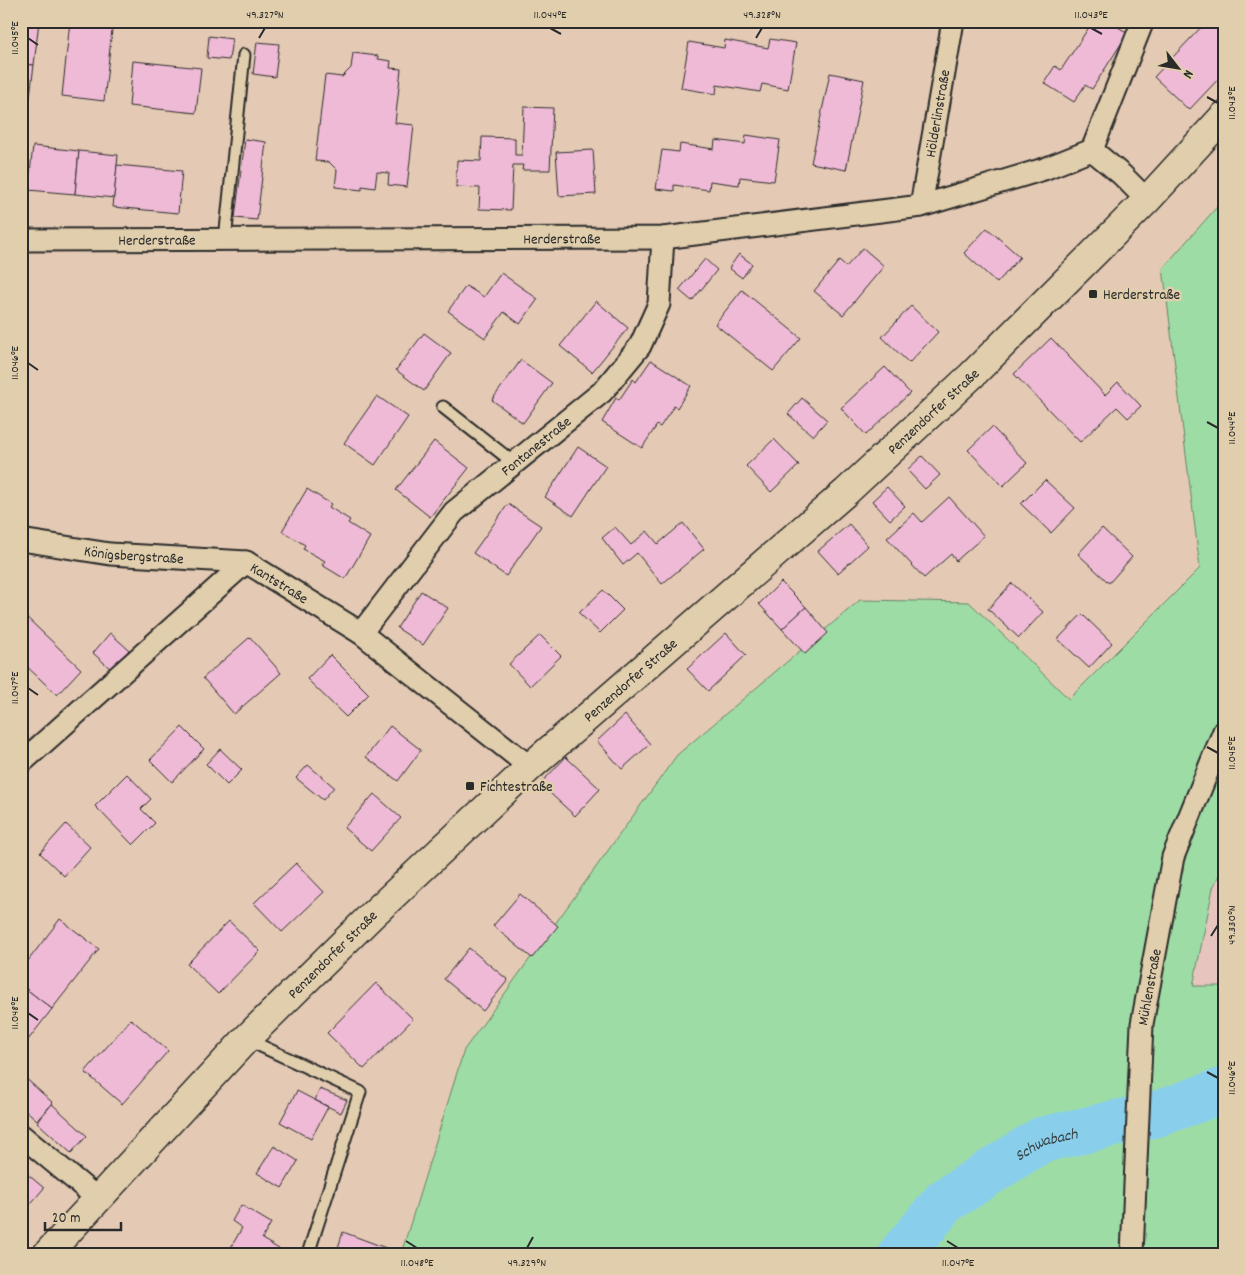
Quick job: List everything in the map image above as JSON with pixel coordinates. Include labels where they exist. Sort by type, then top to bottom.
[{"type":"main road","name":"Penzendorfer Straße","points":[[47,1254],[246,1039],[371,916],[530,767],[853,486],[972,375],[1147,200],[1224,116]]},
{"type":"street","name":"Hölderlinstraße","points":[[921,206],[953,21]]},
{"type":"street","points":[[1143,21],[1092,150],[1122,175],[1147,200]]},
{"type":"street","name":"Herderstraße","points":[[21,240],[663,238],[921,206],[1044,169],[1092,150]]},
{"type":"street","name":"Fontanestraße","points":[[361,633],[454,512],[602,392],[640,346],[659,304],[663,238]]},
{"type":"street","name":"Königsbergstraße","points":[[21,540],[110,554],[246,562]]},
{"type":"street","name":"Kantstraße","points":[[21,763],[246,562],[361,633],[530,767]]},
{"type":"street","name":"Mühlenstraße","points":[[1132,1254],[1142,1024],[1174,857],[1224,731]]},
{"type":"street","points":[[21,1135],[97,1198]]},
{"type":"lane","points":[[225,240],[244,55]]},
{"type":"lane","points":[[444,407],[514,464]]},
{"type":"lane","points":[[246,1039],[360,1092],[308,1254]]},
{"type":"shaded area","points":[[1224,864],[1224,986],[1193,986],[1213,888]]},
{"type":"green space","points":[[1224,199],[1224,864],[1213,888],[1193,986],[1224,986],[1224,1254],[401,1254],[464,1050],[677,755],[860,600],[969,602],[1069,699],[1200,568],[1163,268]]},
{"type":"building","points":[[21,21],[39,21],[34,65],[21,64]]},
{"type":"building","points":[[70,21],[113,21],[104,101],[62,96]]},
{"type":"building","points":[[1093,21],[1108,21],[1128,33],[1092,89],[1085,85],[1074,102],[1044,83],[1055,66],[1061,70]]},
{"type":"building","points":[[1207,21],[1224,21],[1224,73],[1189,110],[1154,77]]},
{"type":"building","points":[[209,36],[232,39],[229,60],[207,58]]},
{"type":"building","points":[[770,39],[796,43],[788,89],[762,84],[760,92],[717,85],[716,94],[681,88],[689,42],[724,48],[725,40],[768,48]]},
{"type":"building","points":[[257,42],[279,44],[275,77],[253,74]]},
{"type":"building","points":[[353,53],[378,56],[378,59],[391,61],[390,68],[401,69],[395,123],[414,125],[407,187],[388,185],[389,173],[377,172],[375,188],[362,186],[362,190],[335,187],[337,170],[329,162],[315,161],[325,75],[342,77],[351,68]]},
{"type":"building","points":[[133,61],[201,68],[196,113],[129,106]]},
{"type":"building","points":[[21,64],[34,65],[21,166]]},
{"type":"building","points":[[830,73],[864,80],[846,170],[811,163]]},
{"type":"building","points":[[524,107],[553,108],[550,170],[522,170],[523,165],[513,165],[511,210],[479,209],[480,188],[456,187],[457,160],[481,161],[482,137],[515,138],[515,155],[522,155]]},
{"type":"building","points":[[746,135],[780,140],[774,181],[740,177],[739,185],[710,181],[709,190],[674,185],[674,191],[656,189],[662,150],[679,152],[680,144],[714,149],[715,140],[745,144]]},
{"type":"building","points":[[245,139],[266,142],[257,220],[235,218]]},
{"type":"building","points":[[33,146],[79,151],[75,194],[28,190]]},
{"type":"building","points":[[593,150],[596,194],[559,196],[556,152]]},
{"type":"building","points":[[79,151],[118,155],[114,198],[75,194]]},
{"type":"building","points":[[117,165],[182,171],[178,213],[113,207]]},
{"type":"building","points":[[987,228],[1020,257],[997,283],[964,253]]},
{"type":"building","points":[[863,248],[884,266],[843,315],[814,291],[839,261],[846,267]]},
{"type":"building","points":[[739,254],[752,264],[742,278],[729,268]]},
{"type":"building","points":[[705,259],[717,270],[692,301],[679,290]]},
{"type":"building","points":[[501,273],[538,299],[520,324],[504,312],[485,338],[448,311],[466,286],[484,297]]},
{"type":"building","points":[[742,290],[801,338],[773,371],[715,324]]},
{"type":"building","points":[[596,301],[628,328],[592,372],[560,346]]},
{"type":"building","points":[[911,306],[938,332],[909,363],[882,337]]},
{"type":"building","points":[[424,333],[451,353],[424,391],[396,370]]},
{"type":"building","points":[[1051,338],[1105,395],[1118,382],[1141,406],[1128,418],[1117,407],[1080,442],[1014,374]]},
{"type":"building","points":[[521,360],[552,383],[523,423],[492,400]]},
{"type":"building","points":[[651,360],[691,386],[677,408],[674,406],[660,427],[657,425],[642,448],[602,422],[616,398],[619,400],[633,379],[636,382]]},
{"type":"building","points":[[885,367],[910,393],[866,435],[841,408]]},
{"type":"building","points":[[377,396],[408,417],[375,465],[344,443]]},
{"type":"building","points":[[802,398],[827,420],[813,436],[788,414]]},
{"type":"building","points":[[992,427],[1027,463],[1003,486],[968,450]]},
{"type":"building","points":[[774,439],[799,465],[771,492],[746,466]]},
{"type":"building","points":[[434,441],[469,468],[430,517],[396,490]]},
{"type":"building","points":[[578,447],[606,466],[573,516],[545,497]]},
{"type":"building","points":[[922,456],[940,475],[925,489],[907,470]]},
{"type":"building","points":[[1045,480],[1075,508],[1051,533],[1021,504]]},
{"type":"building","points":[[887,487],[905,506],[890,520],[872,501]]},
{"type":"building","points":[[307,489],[331,504],[329,507],[350,520],[348,523],[370,537],[345,579],[322,565],[325,561],[303,549],[305,545],[282,531]]},
{"type":"building","points":[[949,497],[984,536],[956,561],[951,554],[924,578],[887,538],[914,513],[922,522]]},
{"type":"building","points":[[508,504],[541,526],[506,576],[473,553]]},
{"type":"building","points":[[683,523],[704,549],[662,584],[637,553],[623,565],[602,538],[615,527],[631,545],[647,531],[658,544]]},
{"type":"building","points":[[849,524],[868,546],[838,573],[818,551]]},
{"type":"building","points":[[1102,528],[1132,557],[1109,583],[1078,554]]},
{"type":"building","points":[[781,582],[806,607],[782,629],[759,604]]},
{"type":"building","points":[[1012,583],[1043,612],[1019,638],[988,609]]},
{"type":"building","points":[[603,590],[623,610],[600,633],[579,613]]},
{"type":"building","points":[[421,591],[448,608],[423,645],[397,628]]},
{"type":"building","points":[[806,607],[828,633],[805,654],[782,629]]},
{"type":"building","points":[[21,612],[81,669],[57,695],[21,661]]},
{"type":"building","points":[[1082,614],[1112,643],[1089,668],[1058,639]]},
{"type":"building","points":[[110,633],[129,650],[112,670],[93,653]]},
{"type":"building","points":[[726,633],[746,655],[708,691],[687,669]]},
{"type":"building","points":[[540,635],[561,656],[530,686],[509,664]]},
{"type":"building","points":[[250,637],[281,673],[234,714],[203,678]]},
{"type":"building","points":[[330,655],[369,694],[346,717],[307,679]]},
{"type":"building","points":[[625,715],[650,744],[622,769],[597,741]]},
{"type":"building","points":[[390,726],[421,750],[398,781],[366,757]]},
{"type":"building","points":[[182,727],[204,749],[172,782],[150,760]]},
{"type":"building","points":[[220,749],[242,770],[227,785],[206,764]]},
{"type":"building","points":[[566,757],[600,789],[575,816],[540,784]]},
{"type":"building","points":[[308,765],[334,787],[323,800],[296,778]]},
{"type":"building","points":[[127,774],[151,799],[141,809],[155,823],[133,845],[95,806]]},
{"type":"building","points":[[374,794],[401,818],[371,851],[344,828]]},
{"type":"building","points":[[66,824],[90,847],[64,876],[40,853]]},
{"type":"building","points":[[296,863],[324,892],[282,932],[254,903]]},
{"type":"building","points":[[520,894],[558,926],[532,958],[493,926]]},
{"type":"building","points":[[60,919],[99,949],[52,1009],[21,985],[21,970]]},
{"type":"building","points":[[229,921],[260,951],[218,994],[187,964]]},
{"type":"building","points":[[469,948],[508,980],[483,1011],[444,979]]},
{"type":"building","points":[[376,983],[413,1019],[364,1069],[327,1033]]},
{"type":"building","points":[[21,985],[52,1009],[21,1049]]},
{"type":"building","points":[[131,1019],[168,1051],[122,1104],[85,1072]]},
{"type":"building","points":[[21,1074],[53,1103],[37,1120],[21,1106]]},
{"type":"building","points":[[320,1089],[347,1100],[341,1113],[315,1100]]},
{"type":"building","points":[[297,1091],[328,1107],[311,1139],[280,1122]]},
{"type":"building","points":[[52,1104],[87,1136],[71,1153],[37,1122]]},
{"type":"building","points":[[274,1146],[298,1161],[282,1188],[257,1173]]},
{"type":"building","points":[[21,1169],[44,1188],[21,1215]]},
{"type":"building","points":[[241,1205],[271,1223],[262,1239],[279,1249],[276,1254],[227,1254],[242,1228],[232,1221]]},
{"type":"building","points":[[343,1232],[386,1248],[384,1254],[336,1254]]},
{"type":"waterway","name":"Schwabach","points":[[901,1254],[945,1201],[1041,1140],[1157,1114],[1224,1090]]},
{"type":"place","name":"Herderstraße","points":[[1093,294]]},
{"type":"place","name":"Fichtestraße","points":[[470,786]]}]
